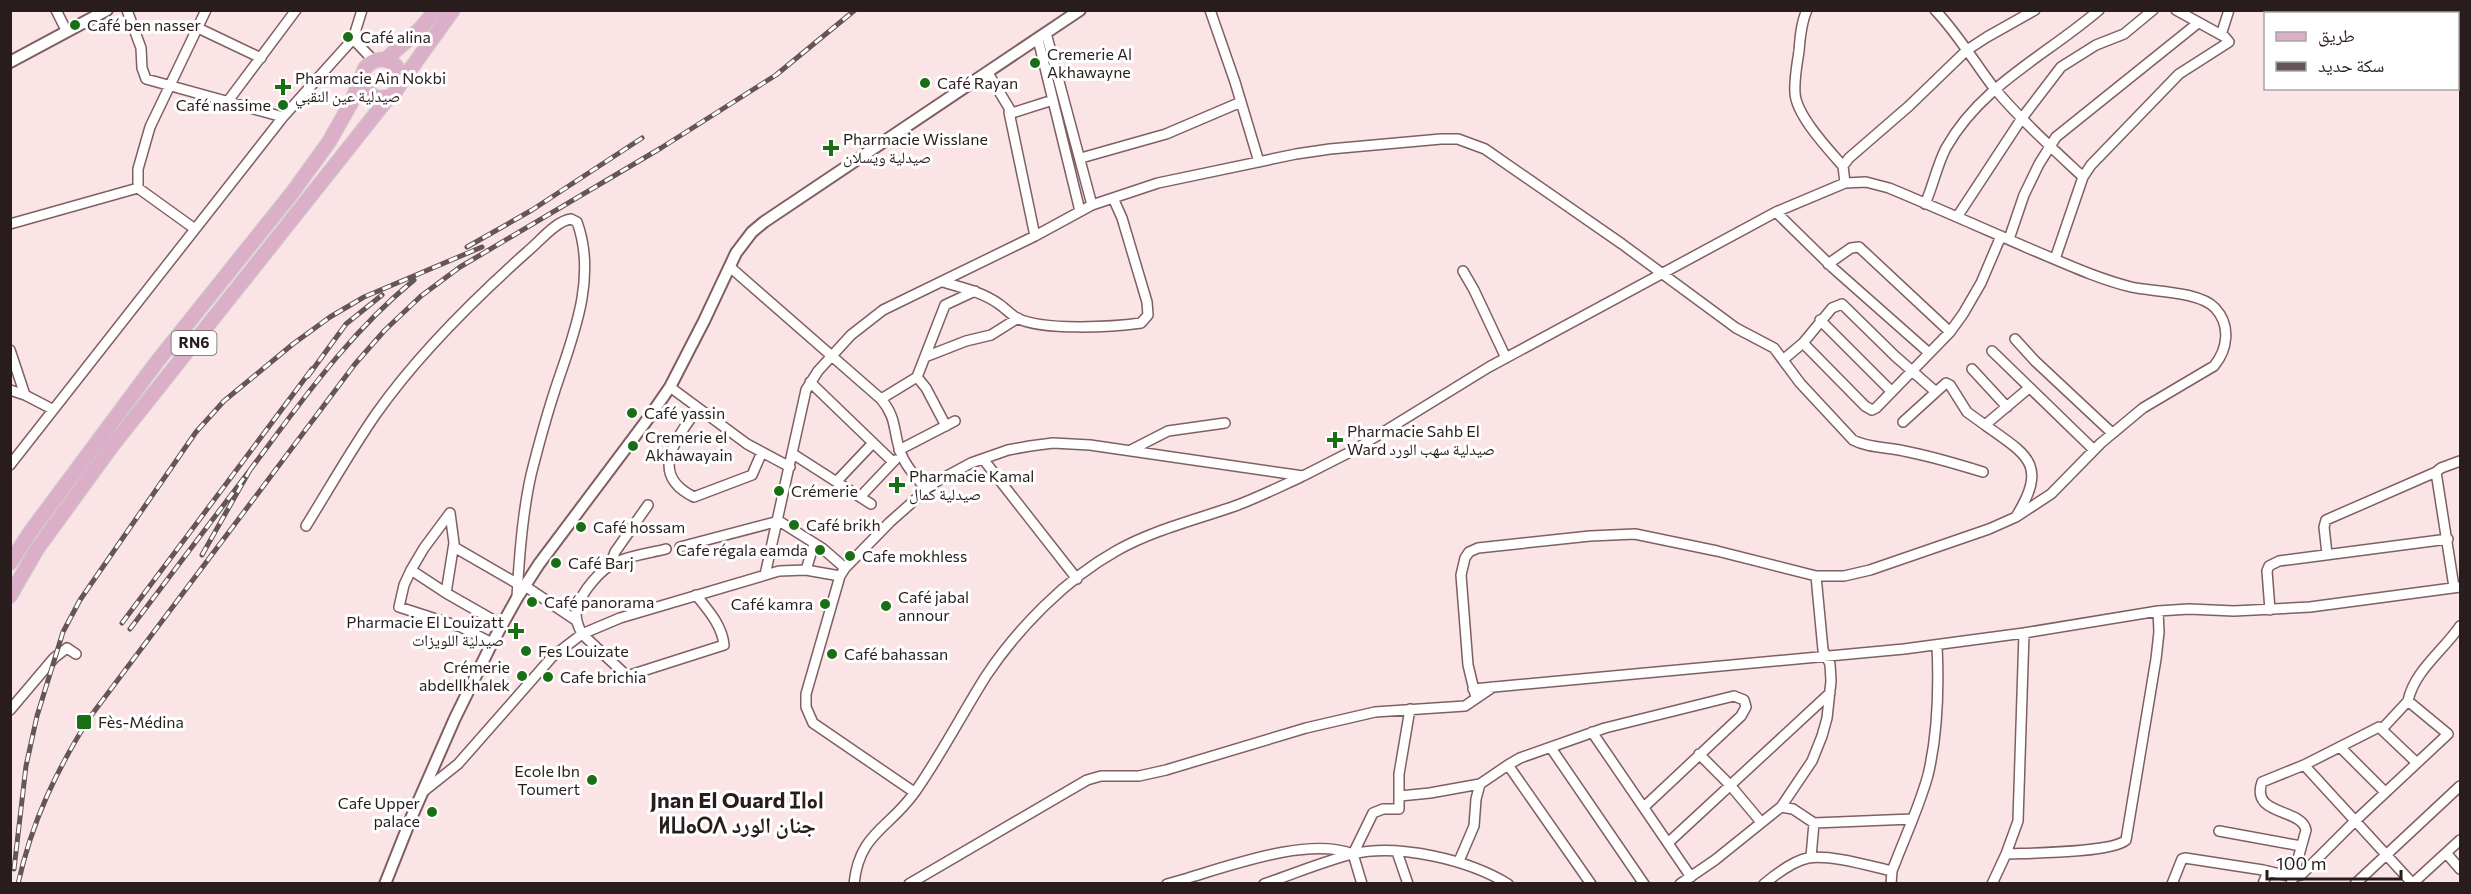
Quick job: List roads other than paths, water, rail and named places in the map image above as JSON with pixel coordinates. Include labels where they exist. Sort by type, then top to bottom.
[{"type":"main road","name":"RN6","points":[[10,563],[156,363],[292,193],[323,150],[341,123],[362,80],[365,68],[380,60],[420,29],[436,10]]},
{"type":"main road","name":"RN6","points":[[10,596],[37,549],[112,446],[389,97],[398,91],[402,81],[453,10]]},
{"type":"main road","points":[[380,60],[396,65],[402,81]]},
{"type":"main road","points":[[362,80],[366,91],[371,95],[389,97]]},
{"type":"street","points":[[56,10],[67,32]]},
{"type":"street","points":[[10,62],[107,10]]},
{"type":"street","points":[[127,10],[141,48],[143,75],[152,81],[283,117]]},
{"type":"street","points":[[138,188],[138,169],[144,145],[206,10]]},
{"type":"street","points":[[228,102],[296,10]]},
{"type":"street","points":[[10,465],[283,117],[352,39],[362,10]]},
{"type":"street","points":[[521,585],[670,387],[744,241],[764,222],[1080,10]]},
{"type":"street","points":[[1210,10],[1259,162]]},
{"type":"street","points":[[1807,10],[1800,37],[1795,94],[1799,108],[1843,166],[1845,183]]},
{"type":"street","points":[[1935,10],[1951,27],[1995,88],[2022,118],[2083,177]]},
{"type":"street","points":[[1843,166],[1967,50],[2035,10]]},
{"type":"street","points":[[1925,204],[1945,149],[1957,131],[1995,88],[2099,10]]},
{"type":"street","points":[[1957,217],[2022,118],[2061,67],[2096,45],[2124,34],[2153,10]]},
{"type":"street","points":[[2055,259],[2083,177],[2091,165],[2180,74],[2228,44],[2229,40],[2176,10]]},
{"type":"street","points":[[2221,35],[2229,10]]},
{"type":"street","points":[[1803,343],[1869,409],[1876,408],[1928,352],[1950,332],[1964,314],[2005,238],[2024,195],[2050,146],[2064,128],[2198,23]]},
{"type":"street","points":[[198,28],[261,58]]},
{"type":"street","points":[[1042,36],[1053,100],[1080,211]]},
{"type":"street","points":[[1042,36],[1081,158],[1092,205]]},
{"type":"street","points":[[352,39],[380,60]]},
{"type":"street","points":[[988,73],[1009,112],[1035,236]]},
{"type":"street","points":[[1009,112],[1016,113],[1053,100]]},
{"type":"street","points":[[1081,158],[1166,134],[1241,102]]},
{"type":"street","points":[[765,575],[779,521],[803,399],[810,382],[831,355],[865,323],[883,310],[1035,236],[1092,205],[1158,183],[1330,148],[1441,139],[1469,142],[1485,149],[1736,328],[1774,348],[1800,383],[1853,440],[1864,445],[1945,460],[1983,472]]},
{"type":"street","points":[[854,884],[857,862],[868,841],[914,792],[996,663],[1038,612],[1101,560],[1140,539],[1251,500],[1304,476],[1354,450],[1506,358],[1776,212],[1845,183],[1855,181],[1875,183],[2080,270],[2131,287],[2190,296],[2215,308],[2226,330],[2221,357],[2214,366],[2143,408],[2112,433],[2051,494],[2016,517],[1989,529],[1870,570],[1844,576],[1816,576],[1717,551],[1635,534],[1590,536],[1478,548],[1469,552],[1462,563],[1461,570],[1468,666],[1477,700]]},
{"type":"street","points":[[10,224],[138,188]]},
{"type":"street","points":[[138,188],[195,229]]},
{"type":"street","points":[[943,282],[975,291],[998,303],[1018,318],[1057,327],[1142,323],[1147,319],[1147,302],[1122,218],[1113,198]]},
{"type":"street","points":[[1776,212],[1828,264],[1928,352]]},
{"type":"street","points":[[306,526],[376,414],[418,360],[517,261],[558,226],[572,219],[577,222],[583,240],[583,291],[578,319],[531,476],[522,523],[521,585],[518,598],[492,644],[423,791],[385,884]]},
{"type":"street","points":[[1828,264],[1851,248],[1859,247],[1950,332]]},
{"type":"street","points":[[730,267],[881,399],[892,413],[900,452],[908,467],[926,489]]},
{"type":"street","points":[[1462,271],[1474,290],[1506,358]]},
{"type":"street","points":[[881,399],[917,376],[945,305],[975,291]]},
{"type":"street","points":[[1784,359],[1803,343],[1820,320],[1835,306],[1844,305],[1895,356],[1936,392]]},
{"type":"street","points":[[925,357],[966,341],[991,336],[1018,318]]},
{"type":"street","points":[[1820,320],[1891,392]]},
{"type":"street","points":[[2015,339],[2035,361],[2112,433]]},
{"type":"street","points":[[10,350],[25,395]]},
{"type":"street","points":[[1992,351],[2094,450]]},
{"type":"street","points":[[1972,369],[2007,406]]},
{"type":"street","points":[[917,376],[946,426]]},
{"type":"street","points":[[810,382],[893,462]]},
{"type":"street","points":[[1903,422],[1946,383],[1950,385],[1967,412],[2029,459],[2032,468],[2031,488],[2016,517]]},
{"type":"street","points":[[670,387],[747,444],[790,467]]},
{"type":"street","points":[[1985,425],[2029,387]]},
{"type":"street","points":[[10,390],[52,409]]},
{"type":"street","points":[[698,408],[674,442],[669,458],[669,474],[680,490],[694,497],[752,475],[762,452]]},
{"type":"street","points":[[860,497],[900,452],[956,421]]},
{"type":"street","points":[[1131,450],[1168,431],[1225,423]]},
{"type":"street","points":[[837,481],[873,443]]},
{"type":"street","points":[[914,792],[813,723],[808,714],[806,694],[843,572],[890,522],[926,489],[960,468],[983,459],[1008,450],[1053,443],[1131,450],[1304,476]]},
{"type":"street","points":[[793,454],[871,504]]},
{"type":"street","points":[[983,459],[1077,579]]},
{"type":"street","points":[[2327,554],[2324,527],[2326,520],[2460,461]]},
{"type":"street","points":[[1473,689],[1937,645],[2158,611],[2270,610],[2434,592],[2457,587],[2436,472]]},
{"type":"street","points":[[610,565],[615,552],[648,505]]},
{"type":"street","points":[[446,593],[454,547],[450,513],[435,531],[411,570],[404,585],[399,607],[461,627],[492,644]]},
{"type":"street","points":[[680,547],[779,521],[822,548],[843,572]]},
{"type":"street","points":[[2270,610],[2267,582],[2269,566],[2279,561],[2448,539]]},
{"type":"street","points":[[806,570],[814,544]]},
{"type":"street","points":[[454,547],[521,585],[577,621]]},
{"type":"street","points":[[666,549],[623,560],[610,565],[601,573],[581,599],[576,611],[582,634],[627,676],[724,645],[723,636],[715,619],[696,595]]},
{"type":"street","points":[[411,570],[502,625]]},
{"type":"street","points":[[423,791],[459,764],[552,657],[582,634],[620,618],[779,571],[843,572]]},
{"type":"street","points":[[1680,884],[1731,848],[1781,807],[1812,761],[1822,736],[1830,693],[1830,664],[1823,650],[1816,576]]},
{"type":"street","points":[[2006,854],[2079,850],[2120,844],[2126,840],[2156,659],[2159,632],[2158,611]]},
{"type":"street","points":[[2382,729],[2408,701],[2410,692],[2419,677],[2460,626]]},
{"type":"street","points":[[1992,884],[2018,821],[2024,633]]},
{"type":"street","points":[[1891,884],[1892,871],[1928,774],[1936,713],[1937,645]]},
{"type":"street","points":[[10,710],[54,658],[67,648],[76,654]]},
{"type":"street","points":[[909,884],[1087,780],[1101,776],[1138,776],[1166,770],[1306,728],[1375,712],[1465,706],[1493,687]]},
{"type":"street","points":[[1669,842],[1830,693]]},
{"type":"street","points":[[1400,795],[1431,793],[1480,784],[1520,758],[1592,732],[1734,696],[1744,700],[1746,707],[1741,716],[1644,807]]},
{"type":"street","points":[[2297,880],[2355,821],[2448,734],[2408,701]]},
{"type":"street","points":[[1362,884],[1353,854],[1372,815],[1383,809],[1400,808],[1399,774],[1410,709]]},
{"type":"street","points":[[2297,880],[2301,846],[2306,830],[2303,821],[2270,807],[2264,801],[2260,789],[2262,782],[2304,765],[2379,727],[2417,763]]},
{"type":"street","points":[[1592,732],[1669,842],[1690,877]]},
{"type":"street","points":[[2340,747],[2385,792]]},
{"type":"street","points":[[1551,748],[1644,884]]},
{"type":"street","points":[[1700,754],[1761,822]]},
{"type":"street","points":[[1508,765],[1591,884]]},
{"type":"street","points":[[2304,765],[2413,883],[2460,840]]},
{"type":"street","points":[[1459,861],[1474,826],[1476,799],[1480,784]]},
{"type":"street","points":[[2355,884],[2460,786]]},
{"type":"street","points":[[1781,807],[1793,809],[1814,823],[1912,819]]},
{"type":"street","points":[[1811,857],[1814,823]]},
{"type":"street","points":[[2219,831],[2301,846]]},
{"type":"street","points":[[1167,884],[1216,868],[1285,853],[1335,848],[1353,854]]},
{"type":"street","points":[[1267,883],[1353,854],[1378,851],[1459,861],[1487,872],[1508,884]]},
{"type":"street","points":[[1397,852],[1408,884]]},
{"type":"street","points":[[2446,854],[2460,869]]},
{"type":"street","points":[[1764,884],[1801,860],[1811,857],[1845,861],[1892,871]]},
{"type":"street","points":[[2172,884],[2182,859],[2185,858],[2268,871],[2297,880]]},
{"type":"street","points":[[2263,884],[2268,871]]},
{"type":"railway","points":[[18,884],[30,839],[46,797],[90,717],[355,364],[385,330],[421,296],[460,267],[661,148],[776,75],[855,10]]},
{"type":"railway","points":[[467,247],[532,210],[642,138]]},
{"type":"railway","points":[[14,869],[26,766],[37,716],[63,632],[80,600],[196,432],[224,401],[293,344],[330,317],[364,297],[482,247]]},
{"type":"railway","points":[[250,470],[346,346],[367,323],[414,280]]},
{"type":"railway","points":[[308,376],[346,324],[382,295]]},
{"type":"railway","points":[[122,623],[312,369]]},
{"type":"railway","points":[[130,629],[250,470],[202,555]]},
{"type":"place","name":"Café ben nasser","points":[[75,25]]},
{"type":"place","name":"Café alina","points":[[348,37]]},
{"type":"place","name":"Cremerie Al Akhawayne","points":[[1035,63]]},
{"type":"place","name":"Café Rayan","points":[[925,83]]},
{"type":"place","name":"Pharmacie Ain Nokbi صيدلية عين النقبي","points":[[283,87]]},
{"type":"place","name":"Café nassime","points":[[283,105]]},
{"type":"place","name":"Pharmacie Wisslane صيدلية ويسلان","points":[[831,148]]},
{"type":"place","name":"Café yassin","points":[[632,413]]},
{"type":"place","name":"Pharmacie Sahb El Ward صيدلية سهب الورد","points":[[1335,440]]},
{"type":"place","name":"Cremerie el Akhawayain","points":[[633,446]]},
{"type":"place","name":"Pharmacie Kamal صيدلية كمال","points":[[897,485]]},
{"type":"place","name":"Crémerie","points":[[779,491]]},
{"type":"place","name":"Café brikh","points":[[794,525]]},
{"type":"place","name":"Café hossam","points":[[581,527]]},
{"type":"place","name":"Cafe régala eamda","points":[[820,550]]},
{"type":"place","name":"Cafe mokhless","points":[[850,556]]},
{"type":"place","name":"Café Barj","points":[[556,563]]},
{"type":"place","name":"Café panorama","points":[[532,602]]},
{"type":"place","name":"Café kamra","points":[[825,604]]},
{"type":"place","name":"Café jabal annour","points":[[886,606]]},
{"type":"place","name":"Pharmacie El Louizatt صيدلية اللويزات","points":[[516,631]]},
{"type":"place","name":"Fes Louizate","points":[[526,651]]},
{"type":"place","name":"Café bahassan","points":[[832,654]]},
{"type":"place","name":"Crémerie abdellkhalek","points":[[522,676]]},
{"type":"place","name":"Cafe brichia","points":[[548,677]]},
{"type":"place","name":"Fès-Médina","points":[[84,722]]},
{"type":"place","name":"Ecole Ibn Toumert","points":[[592,780]]},
{"type":"place","name":"Cafe Upper palace","points":[[432,812]]},
{"type":"district","name":"Jnan El Ouard ⵊⵏⴰⵏ ⵍⵡⴰⵔⴷ جنان الورد","points":[[737,812]]}]
